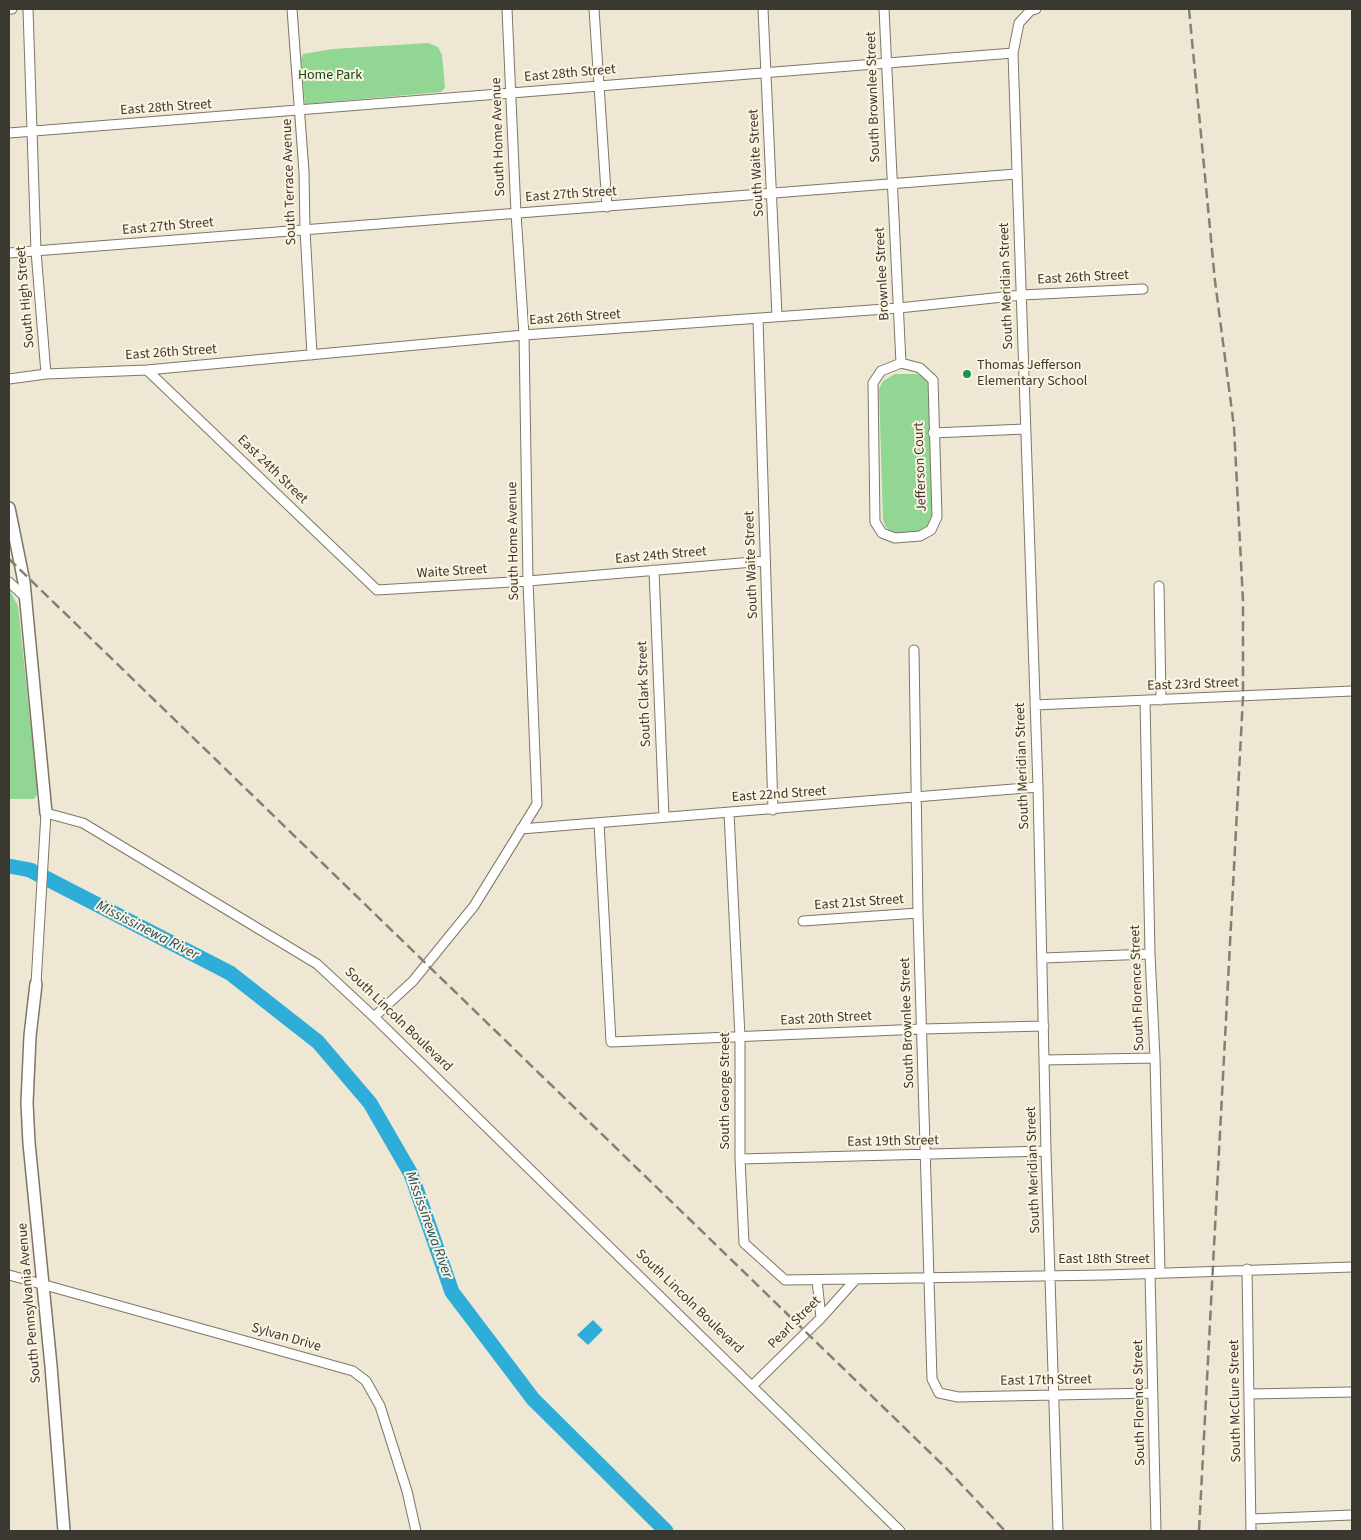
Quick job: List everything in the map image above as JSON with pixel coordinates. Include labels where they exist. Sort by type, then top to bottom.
[{"type":"street","name":"South High Street","points":[[28,9],[36,251],[46,374]]},
{"type":"street","name":"South Terrace Avenue","points":[[292,9],[301,111],[312,355]]},
{"type":"street","name":"South Home Avenue","points":[[374,1017],[413,980],[474,906],[537,804],[528,581],[524,335],[516,213],[507,9]]},
{"type":"street","points":[[594,9],[607,207]]},
{"type":"street","name":"South Waite Street","points":[[763,9],[773,192],[777,316]]},
{"type":"street","name":"South Brownlee Street","points":[[884,9],[888,64],[891,184]]},
{"type":"street","name":"South Meridian Street","points":[[1036,9],[1031,10],[1018,23],[1013,53],[1038,787],[1046,1151],[1058,1531]]},
{"type":"street","name":"East 28th Street","points":[[9,133],[1013,53]]},
{"type":"street","name":"East 27th Street","points":[[9,253],[1016,174]]},
{"type":"street","name":"Brownlee Street","points":[[891,184],[901,364]]},
{"type":"street","name":"East 26th Street","points":[[9,379],[46,374],[147,370],[524,335],[899,308],[1022,295],[1143,289]]},
{"type":"street","name":"South Waite Street","points":[[758,319],[774,810]]},
{"type":"street","name":"Jefferson Court","points":[[901,364],[920,368],[933,380],[937,517],[931,530],[920,536],[894,538],[882,533],[875,522],[873,383],[881,371],[901,364]]},
{"type":"street","name":"East 24th Street","points":[[147,370],[377,590]]},
{"type":"street","points":[[934,433],[1025,429]]},
{"type":"street","points":[[9,508],[23,572],[46,813]]},
{"type":"street","name":"East 24th Street","points":[[528,581],[765,561]]},
{"type":"street","name":"South Clark Street","points":[[654,570],[664,818]]},
{"type":"street","name":"Waite Street","points":[[377,590],[528,581]]},
{"type":"street","points":[[9,582],[24,596]]},
{"type":"street","points":[[1159,586],[1161,700]]},
{"type":"street","name":"South Brownlee Street","points":[[914,650],[918,913],[928,1278],[932,1379],[939,1393]]},
{"type":"street","name":"East 23rd Street","points":[[1035,705],[1352,691]]},
{"type":"street","name":"South Florence Street","points":[[1146,701],[1150,954],[1155,1058],[1153,1393],[1156,1531]]},
{"type":"street","name":"East 22nd Street","points":[[521,829],[774,810],[1038,787]]},
{"type":"street","name":"South Pennsylvania Avenue","points":[[46,813],[27,1103],[64,1531]]},
{"type":"street","name":"South Lincoln Boulevard","points":[[46,813],[83,823],[289,945],[317,964],[753,1385],[900,1531]]},
{"type":"street","name":"South George Street","points":[[729,813],[740,1037],[740,1159],[744,1243],[785,1280],[856,1279]]},
{"type":"street","name":"East 20th Street","points":[[600,823],[611,1042],[922,1029],[1044,1026]]},
{"type":"street","name":"East 21st Street","points":[[803,921],[918,913]]},
{"type":"street","points":[[1043,958],[1150,954]]},
{"type":"street","points":[[1045,1060],[1155,1058]]},
{"type":"street","name":"East 19th Street","points":[[740,1159],[1046,1151]]},
{"type":"street","name":"East 18th Street","points":[[856,1279],[1051,1274],[1155,1274],[1247,1269],[1352,1267]]},
{"type":"street","name":"South McClure Street","points":[[1247,1269],[1252,1531]]},
{"type":"street","name":"Sylvan Drive","points":[[9,1275],[353,1371],[366,1381],[380,1406],[416,1531]]},
{"type":"street","name":"Pearl Street","points":[[753,1385],[821,1318],[856,1279]]},
{"type":"street","points":[[817,1280],[821,1318]]},
{"type":"street","points":[[1250,1394],[1352,1392]]},
{"type":"street","name":"East 17th Street","points":[[939,1393],[958,1397],[1153,1393]]},
{"type":"street","points":[[1251,1519],[1352,1516]]},
{"type":"green space","name":"Home Park","points":[[428,43],[438,47],[442,55],[445,88],[441,92],[305,104],[301,59],[303,54],[333,49]]},
{"type":"green space","points":[[895,374],[917,374],[923,376],[928,383],[932,524],[922,533],[895,535],[886,527],[883,520],[879,389],[883,381]]},
{"type":"green space","points":[[9,589],[18,606],[38,793],[34,799],[9,799]]},
{"type":"water","points":[[593,1320],[603,1330],[588,1345],[577,1335]]},
{"type":"waterway","name":"Mississinewa River","points":[[9,866],[30,870],[230,973],[318,1042],[370,1103],[411,1174],[452,1292],[533,1399],[666,1531]]},
{"type":"railway","points":[[1189,9],[1215,281],[1234,427],[1243,601],[1243,697],[1199,1531]]},
{"type":"railway","points":[[9,559],[947,1469],[1005,1531]]},
{"type":"place","name":"Thomas Jefferson Elementary School","points":[[967,374]]}]
